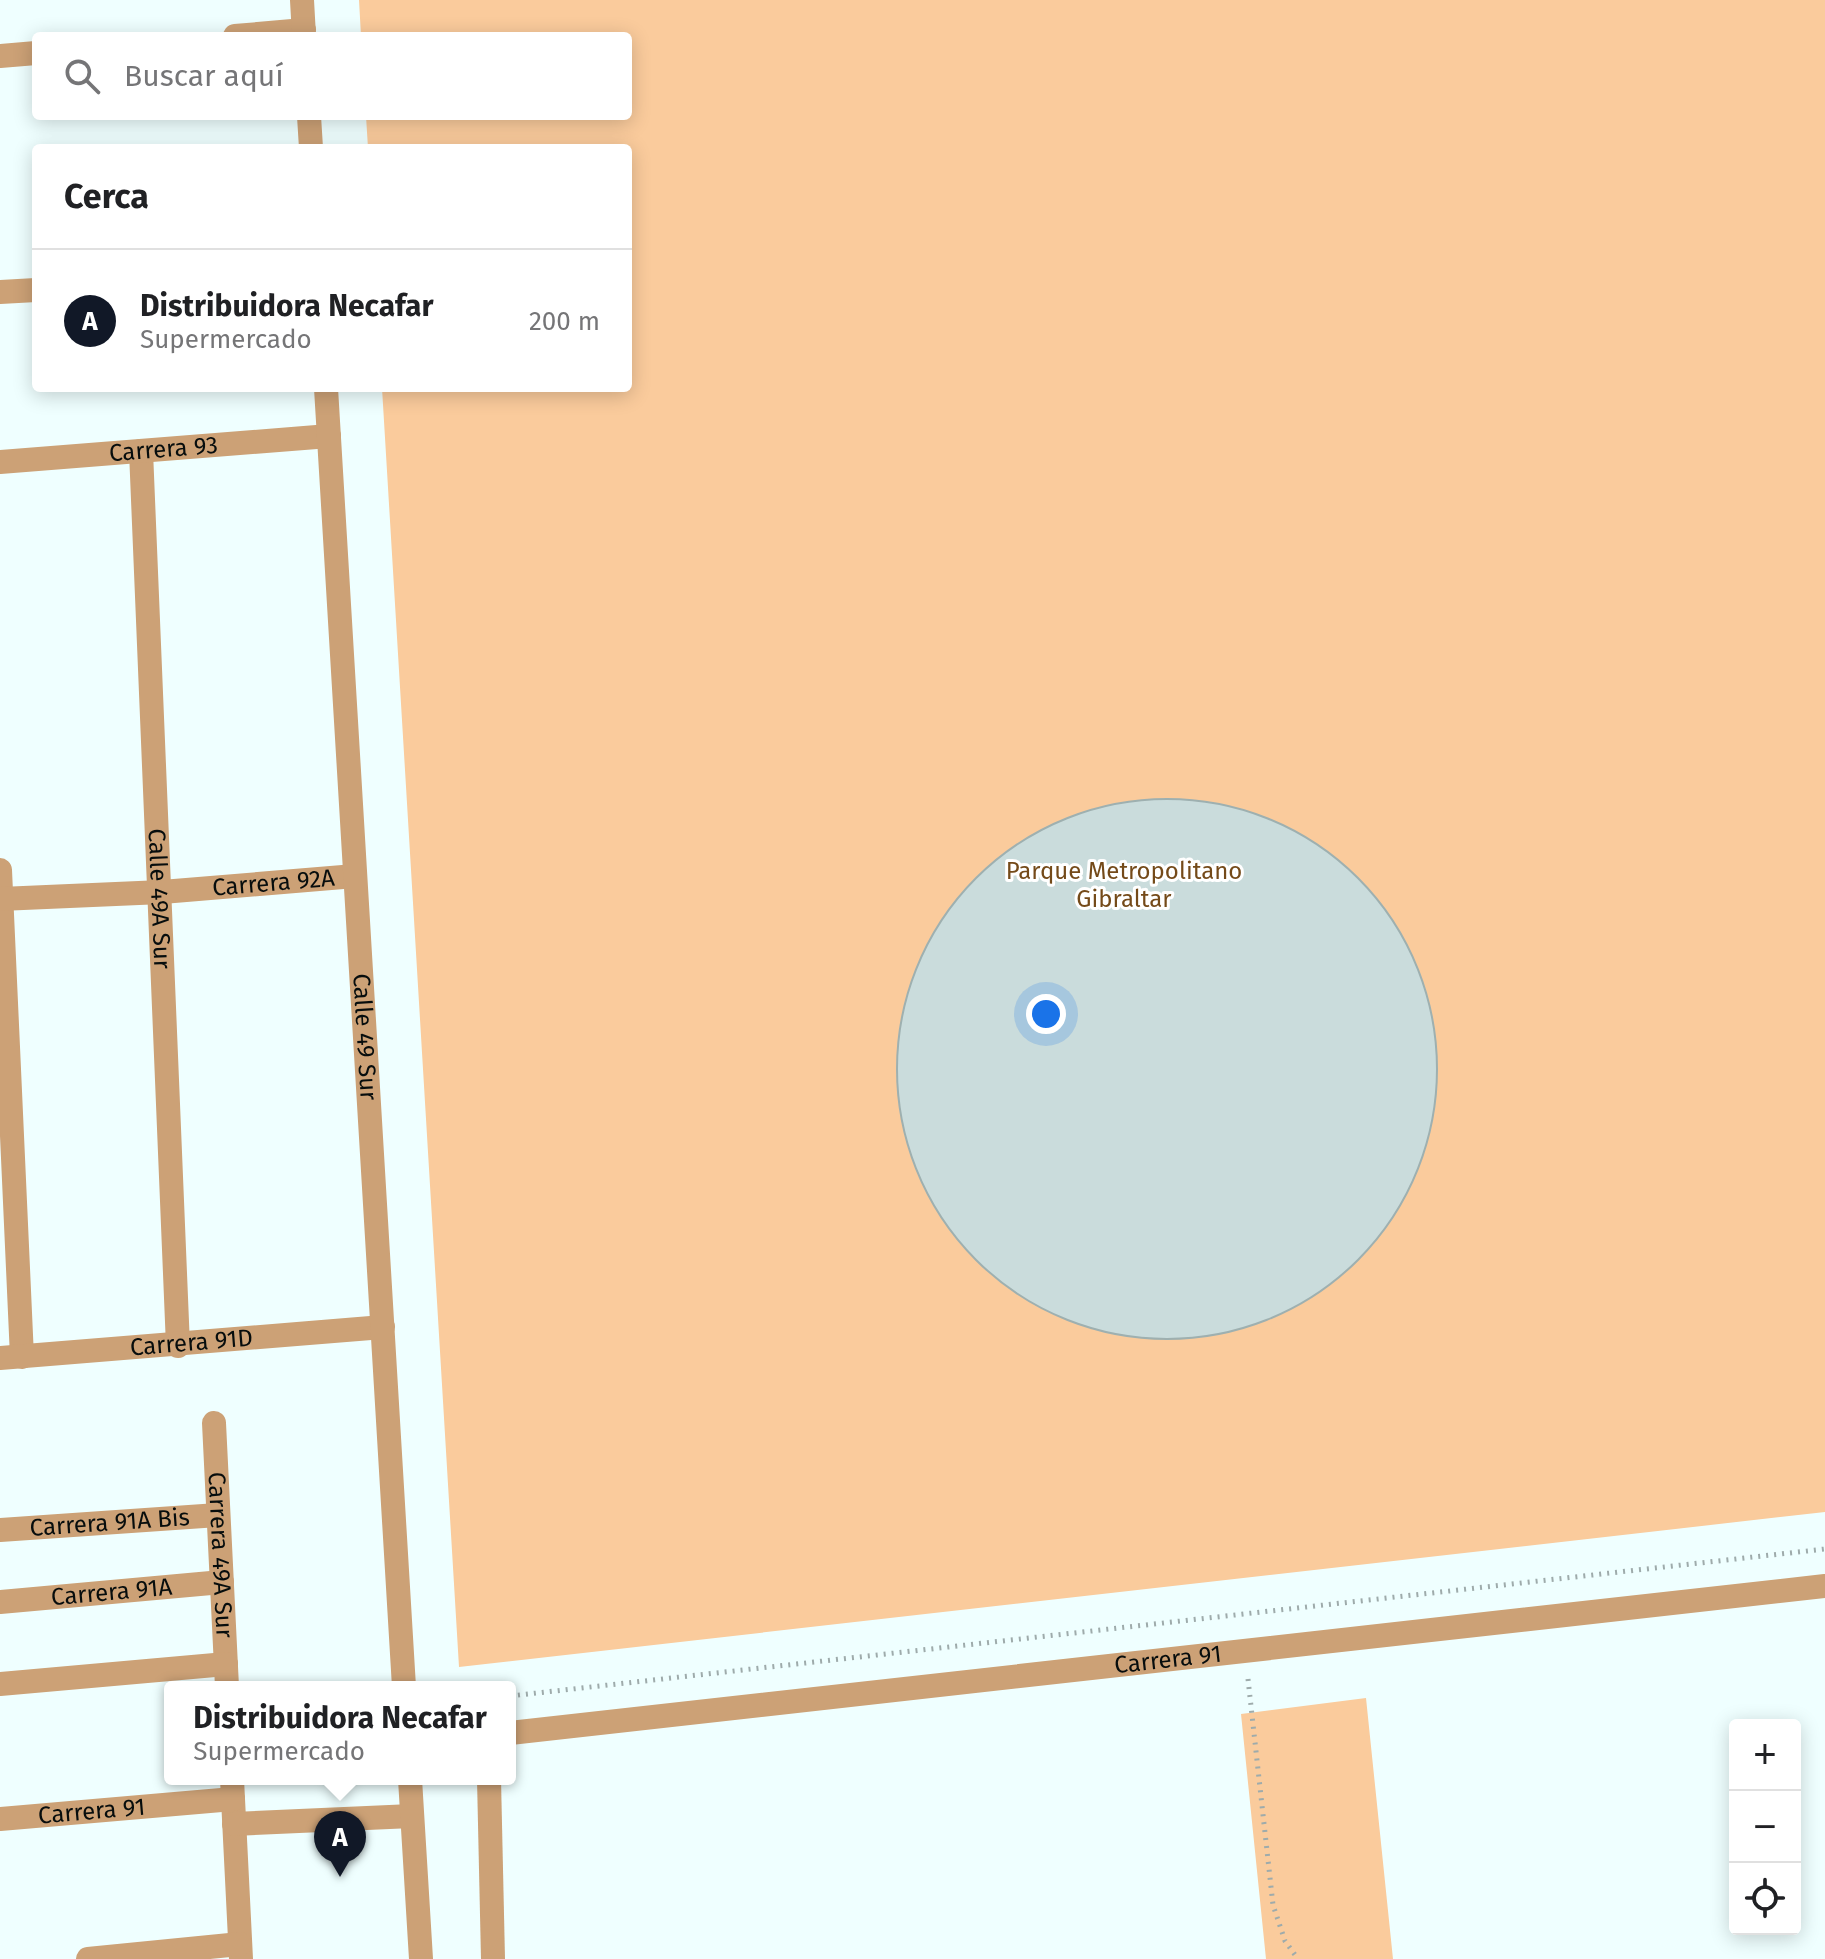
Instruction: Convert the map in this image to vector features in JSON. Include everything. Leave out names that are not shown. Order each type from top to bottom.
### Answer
[{"type":"street","points":[[302,0],[304,32]]},
{"type":"street","points":[[0,56],[32,53]]},
{"type":"street","points":[[309,120],[311,144]]},
{"type":"street","points":[[0,292],[32,290]]},
{"type":"street","name":"Calle 49 Sur","points":[[326,392],[404,1681]]},
{"type":"street","name":"Carrera 93","points":[[0,462],[329,436]]},
{"type":"street","name":"Calle 49A Sur","points":[[141,451],[162,892],[178,1346]]},
{"type":"street","points":[[0,870],[11,1358]]},
{"type":"street","name":"Carrera 92A","points":[[1,899],[162,892],[355,876]]},
{"type":"street","name":"Carrera 91D","points":[[11,1358],[383,1327]]},
{"type":"street","name":"Carrera 49A Sur","points":[[214,1423],[227,1675]]},
{"type":"street","name":"Carrera 91A Bis","points":[[0,1530],[218,1515]]},
{"type":"street","name":"Carrera 91A","points":[[0,1602],[222,1582]]},
{"type":"street","name":"Carrera 91","points":[[516,1732],[1825,1586]]},
{"type":"street","points":[[0,1684],[227,1675]]},
{"type":"street","points":[[410,1785],[421,1959]]},
{"type":"street","points":[[489,1785],[493,1959]]},
{"type":"street","points":[[88,1959],[241,1951],[232,1789]]},
{"type":"street","name":"Carrera 91","points":[[0,1819],[232,1789]]},
{"type":"street","points":[[234,1824],[412,1816]]},
{"type":"path","points":[[516,1695],[1825,1549]]},
{"type":"path","points":[[1245,1650],[1273,1905],[1285,1941],[1298,1959]]},
{"type":"green space","name":"Parque Metropolitano Gibraltar","points":[[359,0],[1825,0],[1825,1512],[459,1667],[382,392],[632,392],[632,144],[368,144],[366,120],[632,120],[632,32],[361,32]]},
{"type":"green space","points":[[1366,1698],[1393,1959],[1266,1959],[1241,1714]]},
{"type":"building","points":[[1167,799],[1220,804],[1270,819],[1317,844],[1358,878],[1392,919],[1417,966],[1432,1016],[1437,1069],[1432,1122],[1417,1172],[1392,1219],[1358,1260],[1317,1294],[1270,1319],[1220,1334],[1167,1339],[1114,1334],[1064,1319],[1017,1294],[976,1260],[942,1219],[917,1172],[902,1122],[897,1069],[902,1016],[917,966],[942,919],[976,878],[1017,844],[1064,819],[1114,804]]},
{"type":"place","name":"Distribuidora Necafar","points":[[340,1877]]}]
